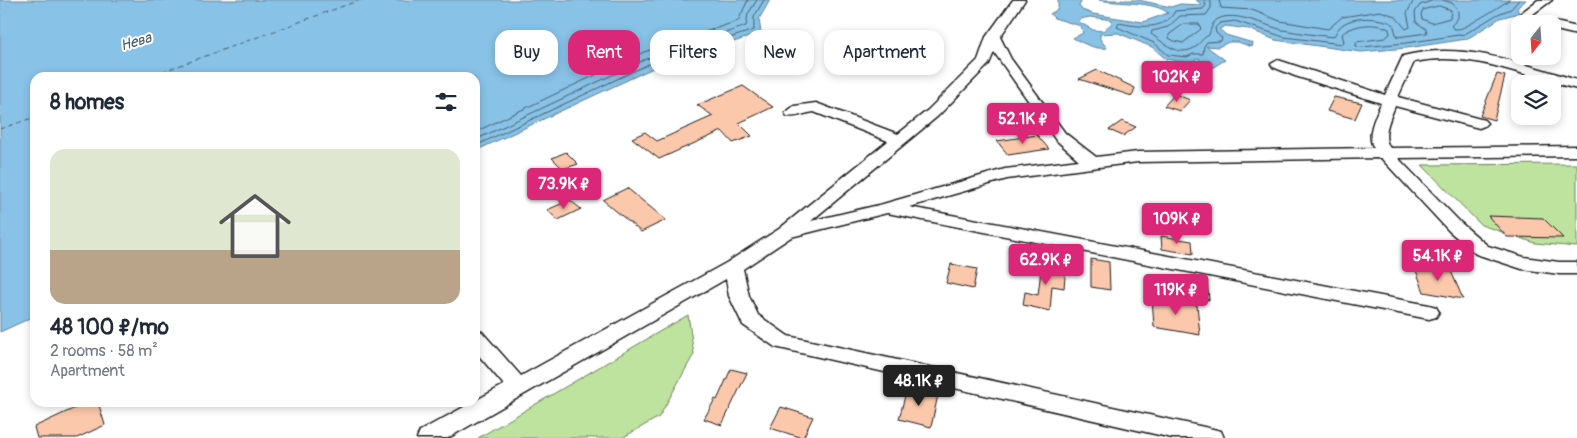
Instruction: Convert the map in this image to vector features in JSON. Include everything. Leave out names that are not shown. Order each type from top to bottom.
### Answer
[{"type":"street","points":[[428,438],[733,267],[785,233],[898,140],[934,113],[984,60],[993,37],[1019,0]]},
{"type":"street","points":[[1527,15],[1527,13],[1546,0]]},
{"type":"street","points":[[1561,27],[1577,31]]},
{"type":"street","points":[[993,37],[1005,60],[1060,136],[1092,162]]},
{"type":"street","points":[[1577,85],[1479,58],[1450,53],[1426,54],[1408,59],[1390,101],[1379,134],[1378,143],[1385,153],[1455,227],[1482,250],[1522,263],[1559,268],[1577,268]]},
{"type":"street","points":[[1278,64],[1300,74],[1390,101],[1479,123]]},
{"type":"street","points":[[792,113],[799,109],[816,107],[898,140]]},
{"type":"street","points":[[785,233],[887,208],[1005,174],[1138,157],[1577,151]]},
{"type":"street","points":[[887,208],[1429,312]]},
{"type":"street","points":[[733,267],[739,296],[750,320],[782,342],[1213,438]]},
{"type":"street","points":[[480,343],[518,387]]},
{"type":"green space","points":[[1577,164],[1577,247],[1535,243],[1481,225],[1422,165]]},
{"type":"green space","points":[[688,315],[694,354],[659,417],[622,438],[478,438]]},
{"type":"water","name":"Нева","points":[[0,0],[770,0],[759,19],[761,30],[745,30],[745,38],[735,42],[735,30],[650,30],[650,69],[640,74],[640,30],[568,30],[568,75],[638,75],[480,149],[480,72],[30,72],[30,318],[0,332]]},
{"type":"water","points":[[1058,0],[1082,0],[1079,6],[1082,10],[1093,14],[1143,22],[1168,13],[1154,6],[1099,0],[1138,0],[1171,7],[1180,4],[1202,5],[1196,0],[1526,0],[1517,8],[1519,13],[1500,18],[1467,39],[1407,48],[1361,52],[1275,40],[1249,29],[1226,26],[1219,29],[1226,35],[1253,43],[1252,47],[1238,42],[1229,42],[1218,47],[1206,46],[1225,60],[1207,71],[1201,65],[1199,58],[1189,63],[1166,59],[1152,47],[1118,33],[1100,34],[1100,39],[1107,48],[1098,48],[1085,44],[1073,38],[1083,33],[1081,26],[1054,18],[1050,14],[1058,9]],"holes":[[[1090,17],[1112,20],[1112,23],[1103,31],[1093,30],[1079,22],[1080,19]]]},
{"type":"building","points":[[1097,70],[1135,88],[1132,96],[1079,79]]},
{"type":"building","points":[[1497,74],[1505,76],[1494,120],[1480,116]]},
{"type":"building","points":[[743,86],[773,107],[739,123],[752,136],[733,143],[722,131],[659,159],[632,138],[645,132],[657,141],[713,116],[697,105]]},
{"type":"building","points":[[1175,94],[1190,100],[1180,111],[1164,106]]},
{"type":"building","points":[[1334,97],[1362,103],[1355,119],[1327,111]]},
{"type":"building","points":[[1122,121],[1136,127],[1123,136],[1109,130]]},
{"type":"building","points":[[1037,135],[1049,149],[1008,155],[997,141]]},
{"type":"building","points":[[566,152],[578,164],[563,169],[552,158]]},
{"type":"building","points":[[627,188],[666,220],[641,232],[603,200]]},
{"type":"building","points":[[570,200],[581,209],[558,220],[547,210]]},
{"type":"building","points":[[1488,216],[1543,218],[1563,238],[1507,237]]},
{"type":"building","points":[[1161,236],[1192,241],[1193,254],[1162,249]]},
{"type":"building","points":[[1091,259],[1109,262],[1110,290],[1091,287]]},
{"type":"building","points":[[1042,262],[1066,266],[1064,288],[1052,286],[1050,311],[1023,305],[1025,292],[1038,295]]},
{"type":"building","points":[[951,264],[977,269],[973,289],[946,283]]},
{"type":"building","points":[[1414,265],[1451,271],[1463,299],[1424,292]]},
{"type":"building","points":[[1187,277],[1207,280],[1209,300],[1188,296]]},
{"type":"building","points":[[1152,297],[1197,305],[1200,335],[1154,327]]},
{"type":"building","points":[[731,369],[747,373],[722,425],[704,419],[715,399],[717,400]]},
{"type":"building","points":[[907,388],[938,395],[931,427],[899,419]]},
{"type":"building","points":[[77,407],[100,407],[105,425],[77,438],[37,438],[34,427]]},
{"type":"building","points":[[781,407],[813,417],[803,438],[770,428]]},
{"type":"ferry route","points":[[162,72],[360,0]]},
{"type":"ferry route","points":[[0,129],[30,119]]}]
